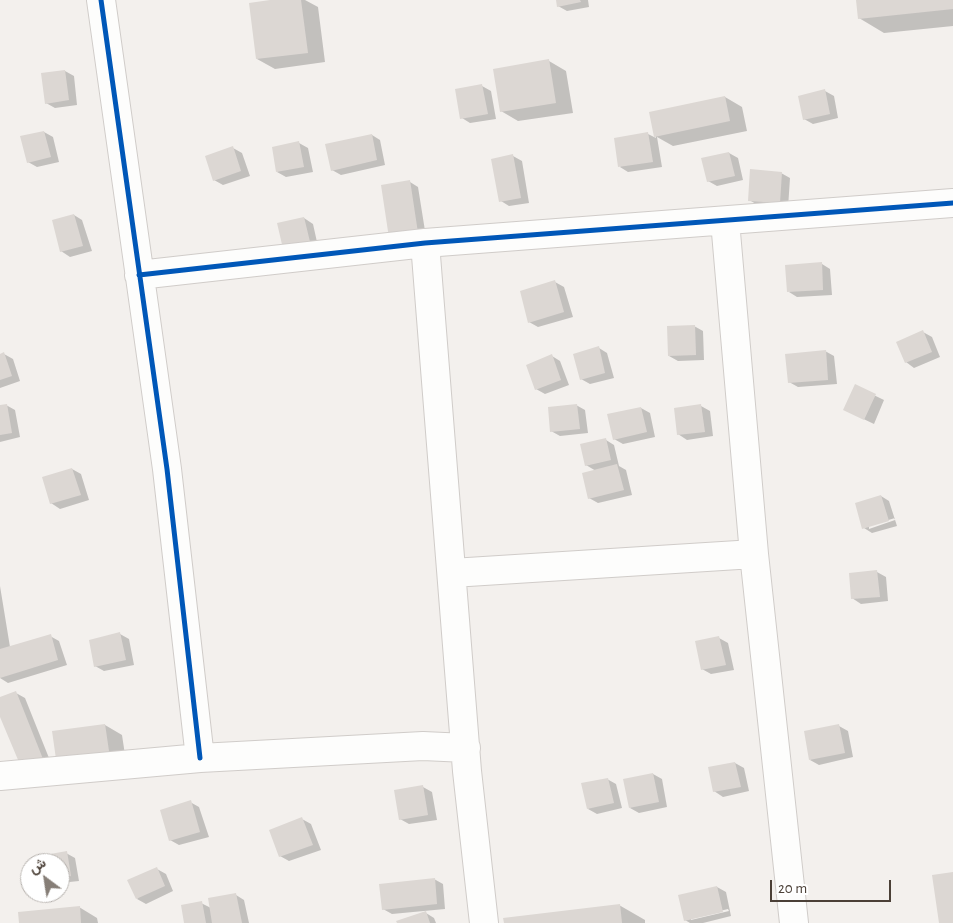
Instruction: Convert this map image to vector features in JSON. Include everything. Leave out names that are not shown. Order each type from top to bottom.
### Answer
[{"type":"street","points":[[101,0],[167,469],[200,758]]},
{"type":"street","points":[[140,275],[425,243],[953,203]]},
{"type":"street","points":[[725,221],[754,554],[794,923]]},
{"type":"street","points":[[425,243],[467,771],[484,923]]},
{"type":"street","points":[[452,573],[754,554]]},
{"type":"street","points":[[0,776],[200,758],[423,746],[466,748]]},
{"type":"building","points":[[270,0],[301,0],[308,53],[256,59],[249,3]]},
{"type":"building","points":[[556,0],[580,0],[581,2],[557,7]]},
{"type":"building","points":[[856,0],[953,0],[953,9],[858,19]]},
{"type":"building","points":[[549,59],[556,103],[500,112],[493,69]]},
{"type":"building","points":[[65,70],[69,100],[45,104],[41,73]]},
{"type":"building","points":[[482,84],[488,114],[460,119],[455,89]]},
{"type":"building","points":[[825,89],[830,114],[803,120],[798,96]]},
{"type":"building","points":[[725,96],[730,121],[654,137],[649,112]]},
{"type":"building","points":[[44,131],[51,157],[27,163],[20,136]]},
{"type":"building","points":[[648,132],[653,162],[618,167],[614,138]]},
{"type":"building","points":[[372,134],[377,160],[331,171],[325,144]]},
{"type":"building","points":[[299,141],[304,167],[276,172],[272,147]]},
{"type":"building","points":[[233,146],[241,171],[213,181],[205,156]]},
{"type":"building","points":[[729,152],[735,176],[707,182],[701,158]]},
{"type":"building","points":[[513,154],[521,198],[499,202],[491,159]]},
{"type":"building","points":[[750,169],[782,172],[780,203],[748,201]]},
{"type":"building","points":[[410,180],[418,233],[389,238],[381,185]]},
{"type":"building","points":[[74,214],[83,246],[60,252],[52,220]]},
{"type":"building","points":[[304,217],[311,246],[284,253],[277,223]]},
{"type":"building","points":[[822,262],[823,290],[787,292],[785,265]]},
{"type":"building","points":[[555,280],[564,312],[528,323],[520,291]]},
{"type":"building","points":[[695,325],[696,355],[668,356],[667,326]]},
{"type":"building","points":[[923,330],[932,352],[905,363],[896,342]]},
{"type":"building","points":[[599,346],[605,373],[580,380],[573,354]]},
{"type":"building","points":[[826,350],[828,380],[788,383],[785,354]]},
{"type":"building","points":[[4,352],[12,376],[0,380],[0,354]]},
{"type":"building","points":[[552,354],[561,380],[535,390],[526,365]]},
{"type":"building","points":[[855,384],[876,394],[864,420],[843,410]]},
{"type":"building","points":[[7,404],[12,433],[0,435],[0,405]]},
{"type":"building","points":[[577,404],[580,429],[550,432],[548,407]]},
{"type":"building","points":[[701,404],[705,432],[677,435],[674,408]]},
{"type":"building","points":[[641,407],[647,432],[613,440],[607,414]]},
{"type":"building","points":[[606,438],[611,460],[585,466],[580,444]]},
{"type":"building","points":[[617,464],[624,490],[588,499],[582,473]]},
{"type":"building","points":[[72,468],[81,495],[50,504],[42,477]]},
{"type":"building","points":[[881,495],[889,521],[862,529],[855,503]]},
{"type":"building","points":[[877,570],[880,597],[851,599],[849,573]]},
{"type":"building","points":[[120,632],[126,660],[94,667],[89,640]]},
{"type":"building","points":[[51,634],[58,660],[0,678],[0,649]]},
{"type":"building","points":[[719,636],[726,665],[701,670],[695,641]]},
{"type":"building","points":[[16,691],[43,759],[21,767],[0,717],[0,697]]},
{"type":"building","points":[[105,724],[110,758],[57,766],[52,731]]},
{"type":"building","points":[[839,724],[845,753],[809,760],[804,731]]},
{"type":"building","points":[[735,762],[741,787],[713,792],[708,767]]},
{"type":"building","points":[[653,773],[659,802],[629,808],[623,779]]},
{"type":"building","points":[[608,778],[614,803],[587,809],[581,783]]},
{"type":"building","points":[[423,785],[428,815],[399,820],[394,790]]},
{"type":"building","points":[[191,800],[200,832],[169,841],[160,810]]},
{"type":"building","points":[[302,817],[313,845],[279,857],[269,830]]},
{"type":"building","points":[[157,867],[165,886],[136,899],[127,880]]},
{"type":"building","points":[[953,872],[953,923],[939,923],[932,875]]},
{"type":"building","points":[[435,878],[437,904],[382,910],[379,884]]},
{"type":"building","points":[[717,886],[723,912],[684,921],[678,895]]},
{"type":"building","points":[[236,893],[242,923],[212,923],[208,898]]},
{"type":"building","points":[[202,901],[206,923],[184,923],[181,905]]},
{"type":"building","points":[[620,904],[622,923],[504,923],[503,918]]},
{"type":"building","points":[[80,906],[81,923],[19,923],[18,912]]},
{"type":"building","points":[[426,911],[430,923],[397,923],[396,921]]},
{"type":"cycle path","points":[[101,0],[167,469],[200,758]]},
{"type":"cycle path","points":[[139,275],[425,243],[953,203]]}]
